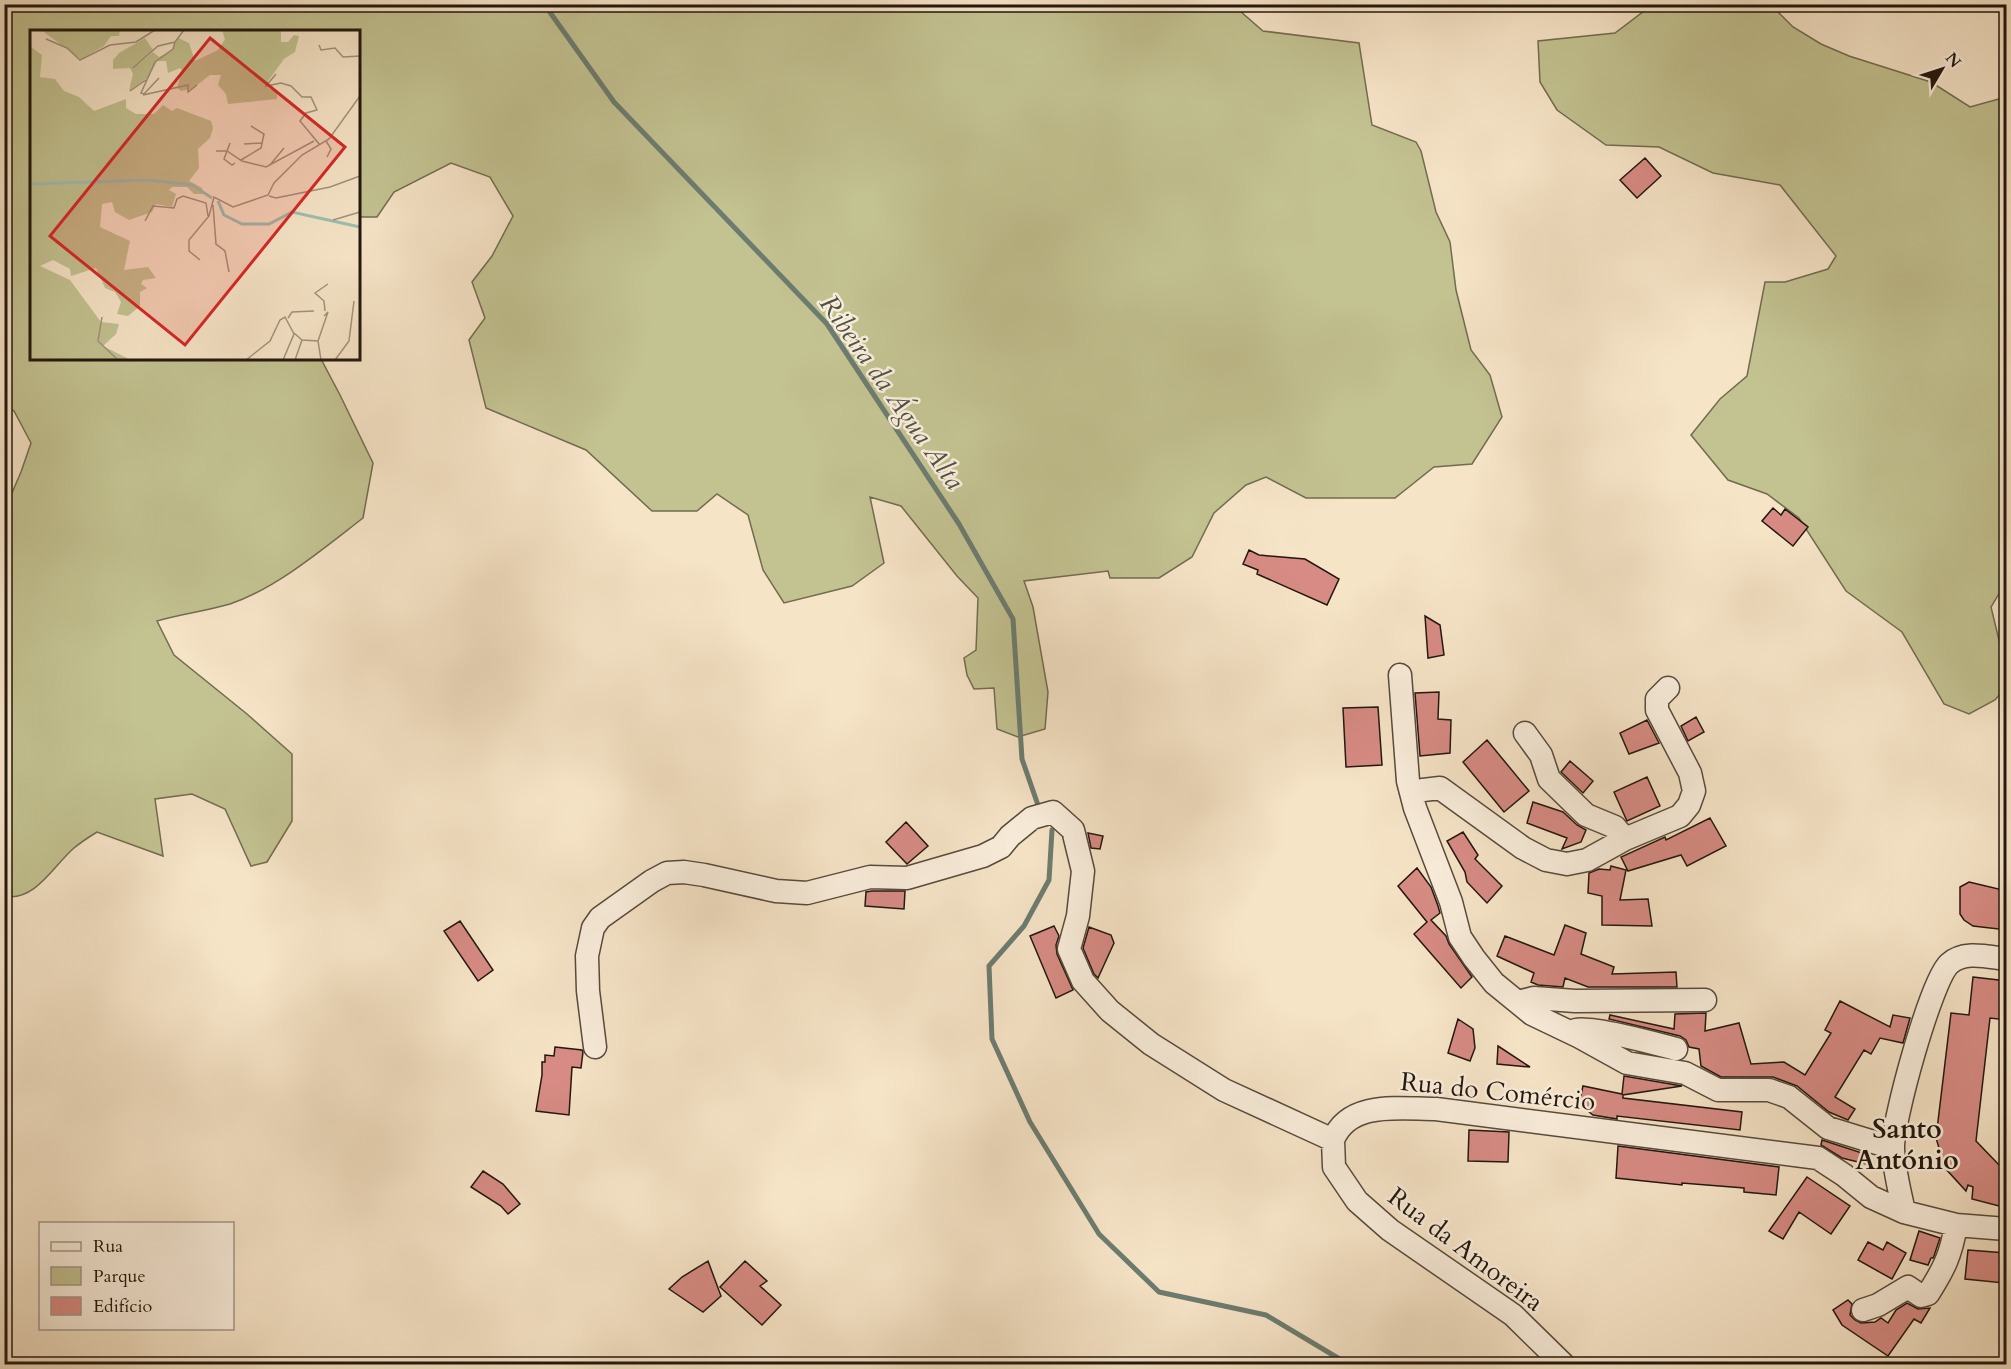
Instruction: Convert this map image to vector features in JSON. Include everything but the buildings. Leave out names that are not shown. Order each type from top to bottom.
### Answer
[{"type":"street","points":[[1400,675],[1408,781],[1412,795],[1451,902],[1460,936],[1494,983],[1532,1014],[1627,1063],[1685,1074],[1718,1090],[1769,1090],[1779,1093],[1789,1097],[1828,1128],[1893,1148]]},
{"type":"street","points":[[1412,795],[1423,790],[1440,788],[1523,848],[1546,860],[1567,864],[1587,860],[1625,839],[1680,816],[1689,805],[1694,791],[1690,773],[1657,710],[1657,699],[1668,688]]},
{"type":"street","points":[[1526,733],[1540,755],[1549,778],[1586,814],[1616,827],[1625,839]]},
{"type":"street","points":[[595,1047],[588,991],[587,956],[593,928],[600,918],[659,877],[667,873],[684,872],[776,891],[807,893],[870,876],[907,878],[1001,848],[1010,836],[1032,818],[1053,812],[1072,830],[1083,871],[1078,916],[1069,949],[1083,981],[1110,1011],[1151,1044],[1224,1090],[1333,1140]]},
{"type":"street","points":[[1904,1212],[1893,1148],[1896,1122],[1932,994],[1949,964],[1969,954],[2007,959]]},
{"type":"street","points":[[1518,1002],[1534,998],[1575,1001],[1705,1000]]},
{"type":"street","points":[[1569,1032],[1581,1029],[1676,1048]]},
{"type":"street","name":"Rua do Comércio","points":[[1333,1140],[1338,1129],[1357,1114],[1384,1109],[1436,1109],[1738,1147],[1818,1158],[1844,1174],[1871,1197],[1904,1212],[1956,1225],[2007,1229]]},
{"type":"street","name":"Rua da Amoreira","points":[[1333,1140],[1334,1167],[1357,1201],[1390,1230],[1513,1316],[1563,1365]]},
{"type":"street","points":[[1863,1310],[1878,1305],[1908,1287],[1921,1296],[1928,1294],[1952,1249],[1956,1225]]},
{"type":"green space","points":[[4,5],[1233,5],[1263,31],[1359,43],[1372,125],[1416,142],[1421,151],[1436,212],[1450,242],[1456,290],[1471,350],[1490,375],[1502,417],[1472,464],[1434,467],[1395,498],[1306,498],[1266,477],[1246,485],[1214,513],[1192,557],[1159,578],[1110,578],[1108,571],[1024,581],[1033,607],[1048,692],[1045,729],[1018,737],[997,729],[994,688],[974,689],[967,675],[964,658],[976,650],[978,598],[957,576],[901,506],[870,497],[884,563],[852,586],[784,603],[763,570],[748,515],[717,494],[697,511],[652,511],[586,450],[486,408],[469,340],[485,318],[472,282],[492,256],[513,216],[490,177],[451,163],[394,192],[377,217],[360,217],[360,30],[30,30],[30,360],[322,360],[373,463],[363,518],[316,554],[282,578],[248,597],[230,604],[157,621],[174,655],[292,754],[292,821],[267,862],[251,866],[225,809],[192,794],[155,799],[163,856],[97,832],[74,848],[35,888],[16,896],[5,896],[5,509],[31,443],[14,411],[5,406]]},
{"type":"green space","points":[[1652,5],[1780,5],[1779,13],[1793,27],[1821,44],[1849,56],[1931,82],[1970,107],[2006,97],[2006,582],[1991,607],[2006,669],[2006,687],[1995,700],[1969,714],[1944,704],[1902,632],[1846,591],[1799,518],[1767,494],[1728,480],[1691,435],[1720,399],[1747,376],[1765,282],[1785,282],[1828,269],[1836,256],[1780,185],[1713,173],[1659,147],[1606,145],[1557,110],[1540,82],[1538,41],[1615,33]]},
{"type":"waterway","name":"Ribeira da Água Alta","points":[[544,4],[614,102],[827,324],[959,524],[1013,619],[1022,759],[1039,808]]},
{"type":"waterway","name":"Ribeira da Água Alta","points":[[1052,830],[1049,880],[1024,926],[989,966],[992,1039],[1030,1122],[1099,1234],[1159,1292],[1266,1315],[1348,1364]]},
{"type":"district","name":"Santo António","points":[[1907,1144]]}]
